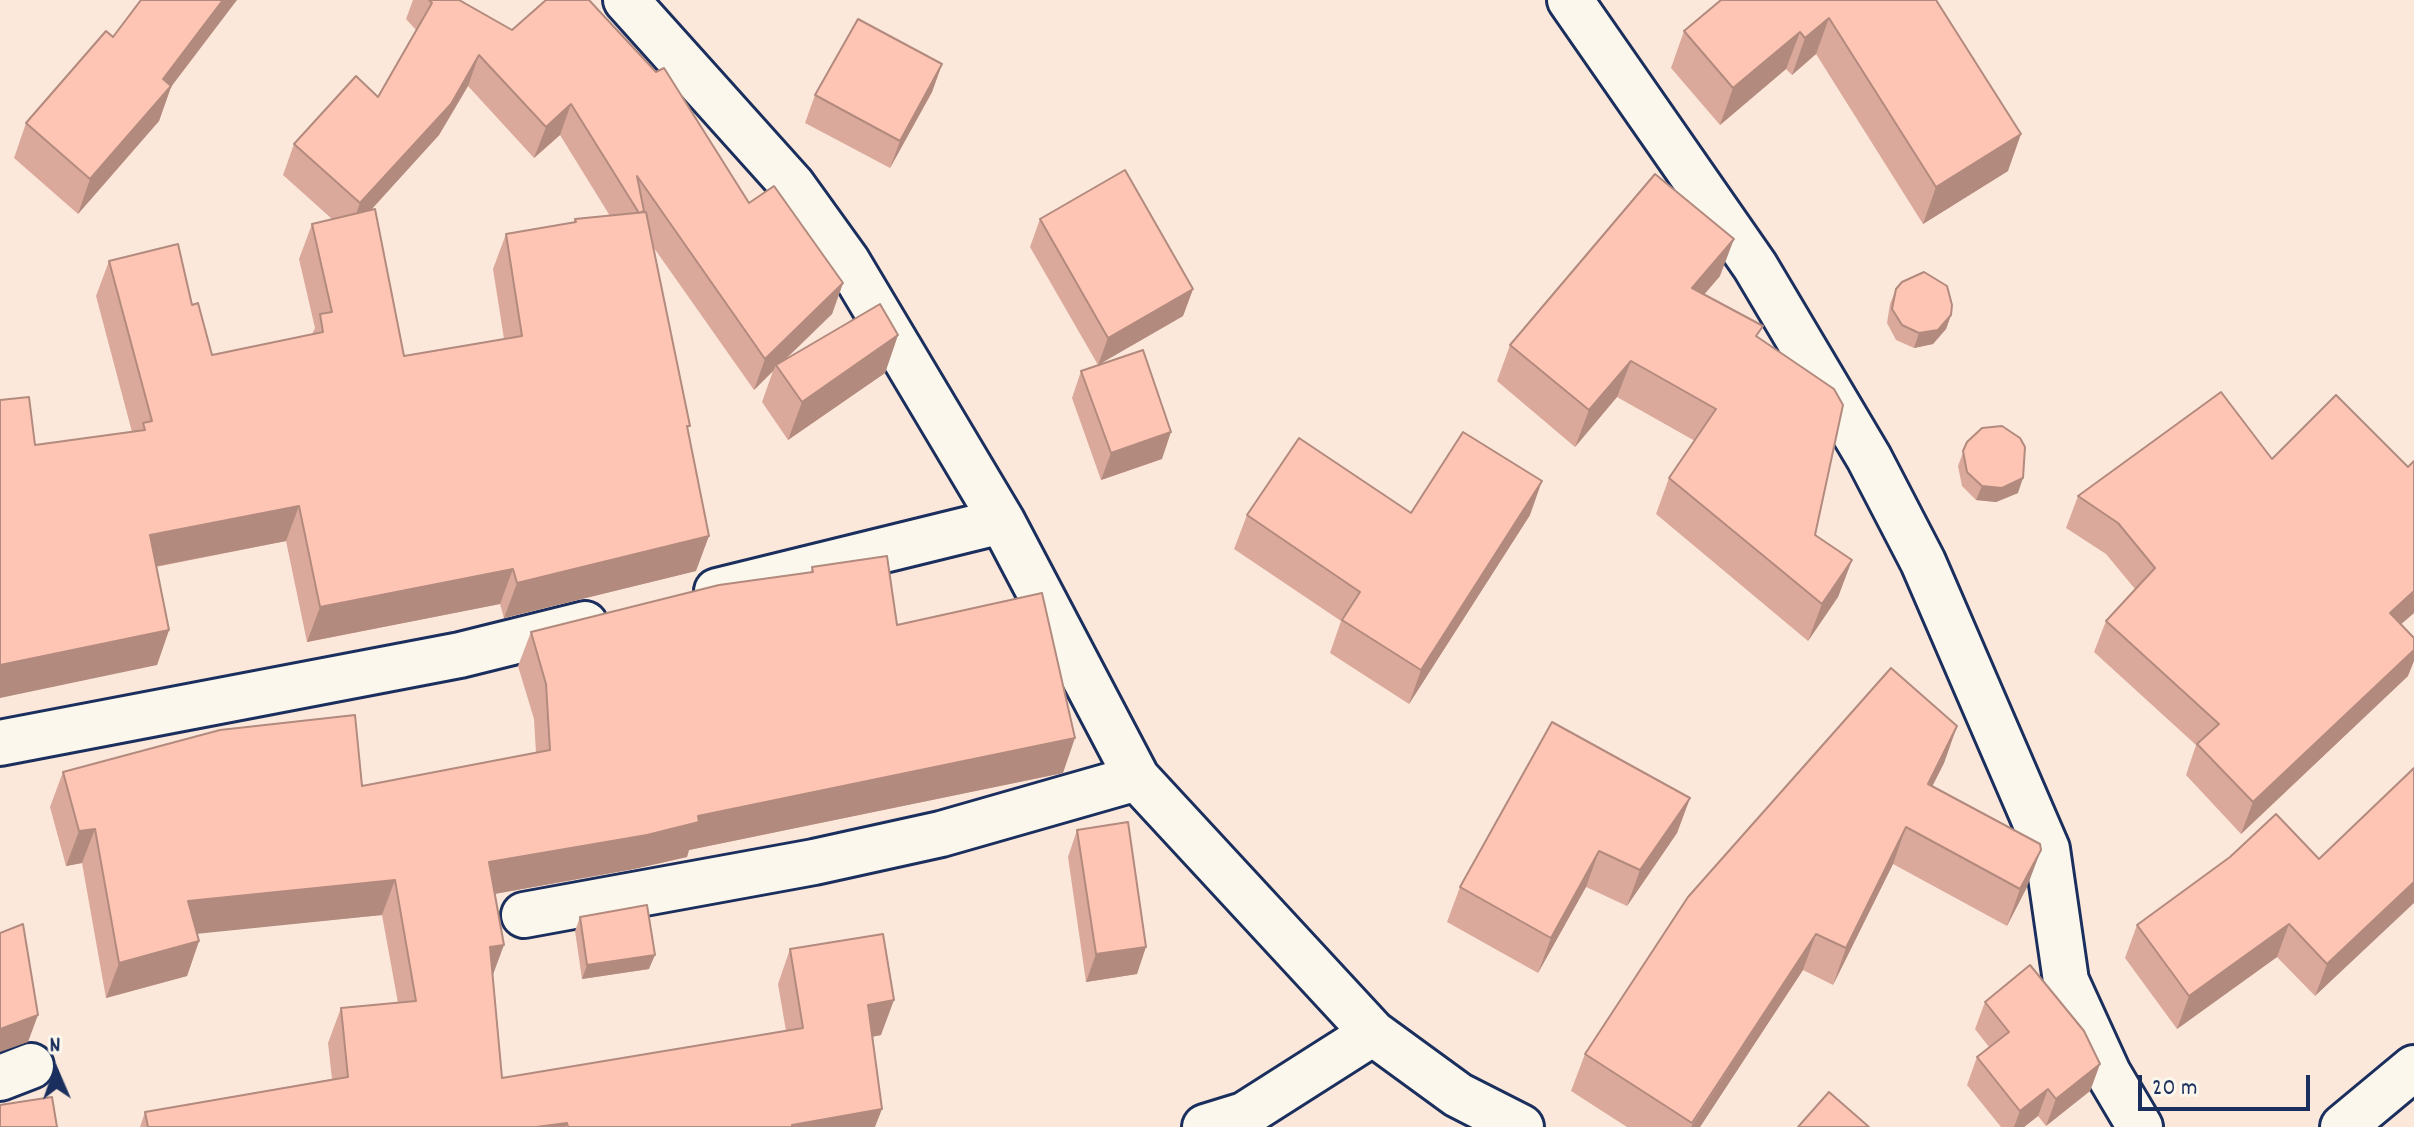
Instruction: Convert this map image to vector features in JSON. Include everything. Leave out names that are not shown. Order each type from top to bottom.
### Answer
[{"type":"street","points":[[626,0],[793,186],[847,261],[1002,521],[1137,778],[1373,1033],[1458,1095],[1521,1127]]},
{"type":"street","points":[[1570,0],[1755,266],[1869,458],[1923,562],[2047,849],[2066,981],[2108,1073],[2140,1127]]},
{"type":"street","points":[[677,602],[1002,521]]},
{"type":"street","points":[[0,743],[460,655],[630,613]]},
{"type":"street","points":[[524,915],[814,862],[941,834],[1137,778]]},
{"type":"street","points":[[1205,1127],[1244,1115],[1373,1033]]},
{"type":"street","points":[[2343,1127],[2414,1068]]},
{"type":"building","points":[[141,0],[223,0],[163,79],[171,86],[90,179],[26,123],[106,31],[113,37]]},
{"type":"building","points":[[429,0],[459,0],[512,30],[546,0],[589,0],[656,72],[664,68],[749,203],[774,186],[843,283],[765,359],[637,176],[644,211],[639,213],[571,104],[546,127],[479,55],[451,104],[360,203],[294,144],[356,76],[378,97],[432,3]]},
{"type":"building","points":[[1721,0],[1936,0],[2021,134],[1936,187],[1829,18],[1805,38],[1800,32],[1733,88],[1684,31]]},
{"type":"building","points":[[858,19],[942,64],[900,141],[815,95]]},
{"type":"building","points":[[1125,170],[1193,289],[1108,338],[1040,219]]},
{"type":"building","points":[[1655,174],[1734,239],[1692,288],[1763,326],[1756,336],[1834,389],[1843,405],[1815,535],[1852,560],[1822,604],[1669,478],[1716,409],[1631,361],[1589,410],[1510,345]]},
{"type":"building","points":[[375,209],[404,356],[522,336],[506,234],[576,222],[575,219],[646,212],[709,536],[517,583],[513,569],[320,607],[299,506],[150,535],[169,630],[0,665],[0,400],[29,397],[35,445],[145,430],[143,423],[152,421],[109,261],[178,244],[192,305],[198,303],[212,355],[323,332],[320,314],[332,312],[312,224]]},
{"type":"building","points":[[1924,272],[1947,286],[1952,305],[1951,315],[1938,330],[1919,333],[1902,325],[1892,309],[1896,289],[1902,282]]},
{"type":"building","points":[[880,304],[898,335],[802,402],[776,365]]},
{"type":"building","points":[[1143,350],[1171,432],[1111,453],[1081,371]]},
{"type":"building","points":[[2221,392],[2272,459],[2336,395],[2408,467],[2414,461],[2414,591],[2390,613],[2414,638],[2414,650],[2253,802],[2197,744],[2219,724],[2106,621],[2155,568],[2118,523],[2078,496]]},
{"type":"building","points":[[2002,426],[2020,438],[2025,447],[2023,478],[2002,488],[1982,486],[1967,472],[1963,451],[1967,442],[1982,428]]},
{"type":"building","points":[[1463,432],[1542,481],[1421,670],[1342,620],[1360,592],[1247,515],[1299,438],[1411,513]]},
{"type":"building","points":[[887,556],[897,625],[1042,593],[1075,738],[698,816],[699,822],[647,835],[489,862],[504,945],[490,947],[502,1078],[803,1028],[790,949],[883,934],[894,1000],[868,1005],[882,1109],[793,1127],[568,1127],[567,1123],[536,1127],[148,1127],[145,1112],[348,1077],[341,1008],[416,1001],[395,880],[188,901],[199,941],[119,963],[95,829],[79,831],[63,772],[220,730],[355,715],[362,786],[550,750],[546,684],[531,632],[719,585],[813,572],[812,567]]},
{"type":"building","points":[[1891,668],[1957,726],[1928,784],[2040,844],[2041,850],[2020,889],[1906,827],[1846,948],[1816,934],[1692,1123],[1585,1054],[1688,897]]},
{"type":"building","points":[[1552,722],[1690,798],[1640,870],[1599,851],[1551,938],[1460,887]]},
{"type":"building","points":[[2414,768],[2414,882],[2327,964],[2289,924],[2189,996],[2137,925],[2230,857],[2276,814],[2319,859]]},
{"type":"building","points":[[1128,822],[1146,947],[1096,954],[1077,830]]},
{"type":"building","points":[[647,905],[655,955],[587,965],[580,917]]},
{"type":"building","points":[[23,924],[38,1015],[0,1029],[0,933]]},
{"type":"building","points":[[2030,965],[2084,1031],[2100,1064],[2056,1099],[2048,1089],[2020,1111],[1977,1057],[2009,1032],[1985,1002]]},
{"type":"building","points":[[1829,1092],[1869,1127],[1798,1127]]},
{"type":"building","points":[[52,1097],[57,1127],[0,1127],[0,1105]]}]
